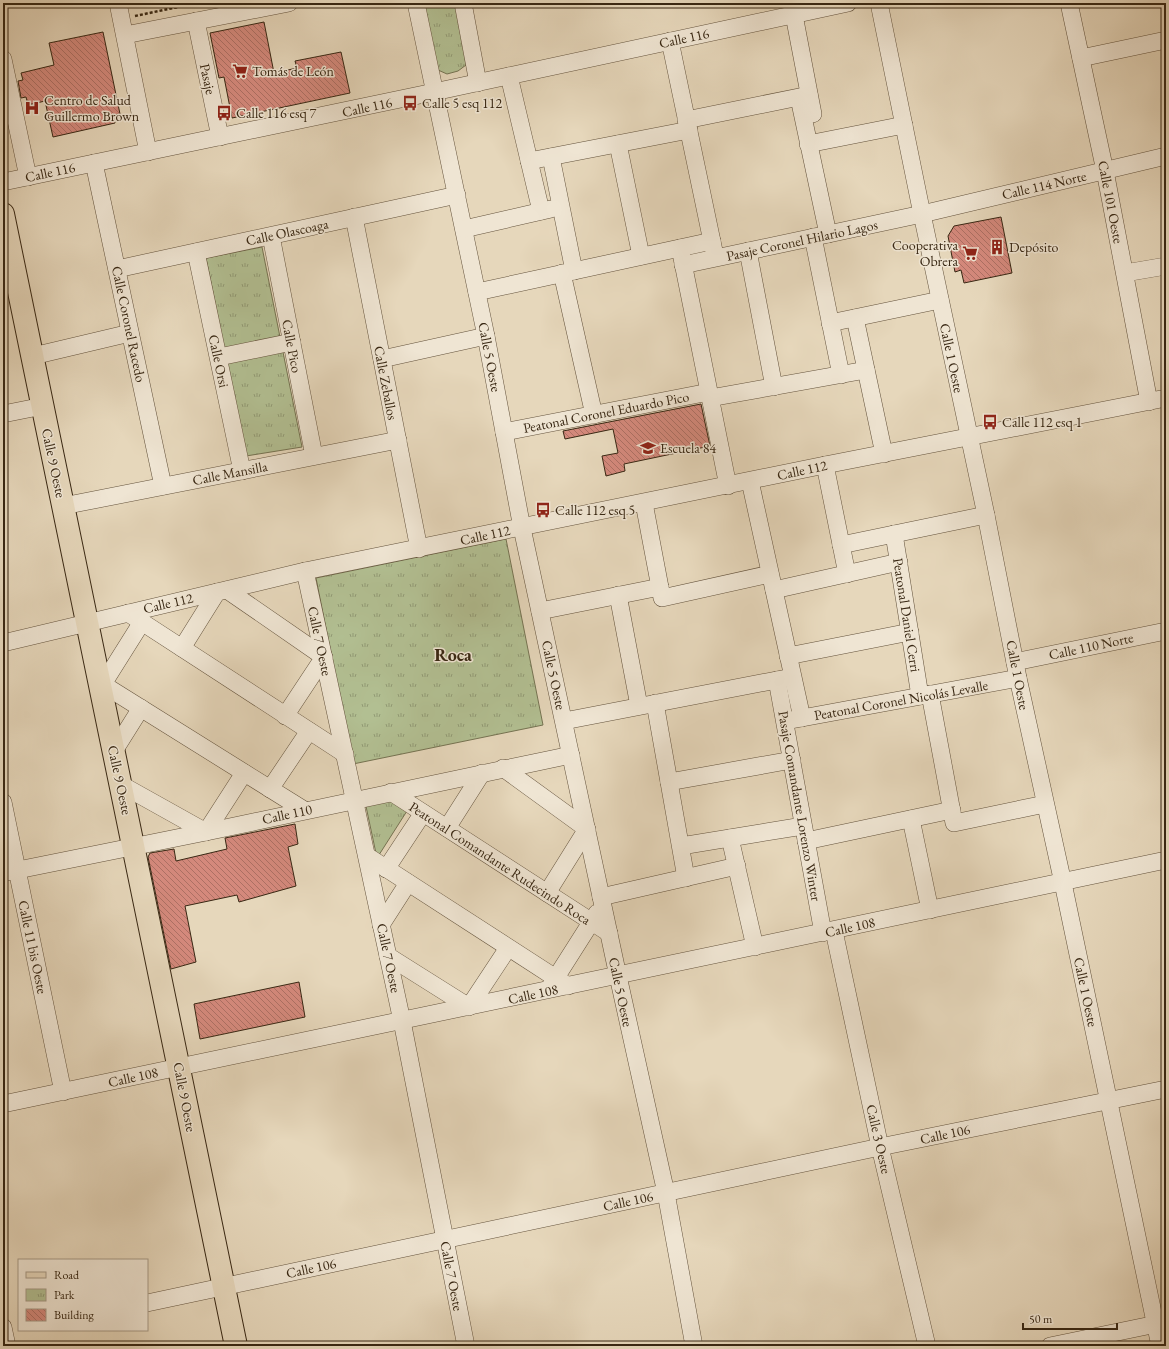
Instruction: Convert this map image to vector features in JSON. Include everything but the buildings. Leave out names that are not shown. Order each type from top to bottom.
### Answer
[{"type":"main road","name":"Calle 9 Oeste","points":[[3,214],[87,622],[101,683],[120,784],[236,1346]]},
{"type":"street","points":[[124,34],[289,3]]},
{"type":"street","name":"Calle 5 Oeste","points":[[416,3],[486,336],[522,528],[666,1193],[694,1346]]},
{"type":"street","points":[[462,3],[478,83]]},
{"type":"street","name":"Calle 116","points":[[3,182],[478,83],[848,3]]},
{"type":"street","name":"Calle 1 Oeste","points":[[879,3],[986,515],[1018,678],[1109,1100],[1161,1323],[1160,1346]]},
{"type":"street","name":"Calle 101 Oeste","points":[[1069,3],[1105,171],[1149,402]]},
{"type":"street","points":[[126,6],[124,34],[148,152]]},
{"type":"street","points":[[794,15],[804,96],[813,142],[820,236],[830,322],[841,375]]},
{"type":"street","name":"Pasaje","points":[[196,21],[220,137]]},
{"type":"street","points":[[1081,58],[1166,40]]},
{"type":"street","points":[[670,42],[716,258]]},
{"type":"street","points":[[3,59],[28,177]]},
{"type":"street","points":[[509,76],[541,211]]},
{"type":"street","points":[[529,161],[618,144],[804,96]]},
{"type":"street","points":[[813,142],[904,125]]},
{"type":"street","points":[[618,144],[641,256]]},
{"type":"street","name":"Calle 114 Norte","points":[[922,214],[1166,156]]},
{"type":"street","points":[[551,157],[561,206],[568,272],[594,414]]},
{"type":"street","name":"Calle Coronel Racedo","points":[[94,163],[163,486]]},
{"type":"street","name":"Calle Olascoaga","points":[[117,269],[457,195]]},
{"type":"street","points":[[464,228],[561,206]]},
{"type":"street","name":"Pasaje Coronel Hilario Lagos","points":[[683,265],[922,214]]},
{"type":"street","name":"Calle Zeballos","points":[[354,217],[419,549]]},
{"type":"street","name":"Calle Pico","points":[[271,236],[314,456]]},
{"type":"street","name":"Pasaje Coronel Hilario Lagos","points":[[477,292],[712,241]]},
{"type":"street","points":[[680,248],[728,486]]},
{"type":"street","points":[[748,251],[774,387]]},
{"type":"street","name":"Calle Orsi","points":[[196,252],[242,470]]},
{"type":"street","points":[[1125,273],[1166,266]]},
{"type":"street","points":[[830,322],[940,300]]},
{"type":"street","points":[[855,318],[884,454]]},
{"type":"street","points":[[33,356],[130,333]]},
{"type":"street","points":[[382,359],[486,336]]},
{"type":"street","points":[[219,357],[292,342]]},
{"type":"street","name":"Peatonal Coronel Eduardo Pico","points":[[504,432],[594,414],[709,395],[774,387],[866,370]]},
{"type":"street","name":"Calle 112","points":[[3,643],[87,622],[305,572],[825,465],[1166,398]]},
{"type":"street","points":[[3,414],[43,406]]},
{"type":"street","name":"Calle Mansilla","points":[[63,506],[398,440]]},
{"type":"street","points":[[825,465],[847,574]]},
{"type":"street","name":"Pasaje Comandante Lorenzo Winter","points":[[750,481],[788,656],[785,678],[784,721],[805,833],[828,932]]},
{"type":"street","points":[[644,503],[661,592]]},
{"type":"street","points":[[841,545],[986,515]]},
{"type":"street","name":"Peatonal Daniel Cerri","points":[[894,534],[910,632],[953,816]]},
{"type":"street","points":[[540,611],[618,595],[847,574],[899,562]]},
{"type":"street","name":"Calle 7 Oeste","points":[[305,572],[402,1021],[466,1346]]},
{"type":"street","points":[[182,648],[222,591],[324,657],[285,716]]},
{"type":"street","points":[[618,595],[669,782],[686,878]]},
{"type":"street","points":[[128,613],[345,754]]},
{"type":"street","points":[[142,622],[101,683],[304,810]]},
{"type":"street","name":"Calle 110 Norte","points":[[1015,662],[1166,631]]},
{"type":"street","points":[[788,656],[910,632]]},
{"type":"street","points":[[564,721],[785,678]]},
{"type":"street","name":"Pasaje Comandante Lorenzo Winter","points":[[785,678],[802,718]]},
{"type":"street","name":"Peatonal Coronel Nicolás Levalle","points":[[784,721],[1018,678]]},
{"type":"street","points":[[114,751],[141,708]]},
{"type":"street","points":[[270,789],[309,731]]},
{"type":"street","name":"Calle 110","points":[[10,872],[571,755]]},
{"type":"street","points":[[669,782],[792,760]]},
{"type":"street","points":[[503,768],[587,829],[547,893]]},
{"type":"street","points":[[120,784],[206,832],[244,773]]},
{"type":"street","points":[[447,828],[482,773]]},
{"type":"street","name":"Peatonal Comandante Rudecindo Roca","points":[[391,792],[609,933]]},
{"type":"street","name":"Calle 11 bis Oeste","points":[[3,802],[10,872],[63,1092]]},
{"type":"street","points":[[681,846],[730,838],[805,833],[1045,804]]},
{"type":"street","points":[[386,869],[423,813]]},
{"type":"street","points":[[911,819],[930,910]]},
{"type":"street","points":[[730,838],[755,947]]},
{"type":"street","points":[[367,856],[508,948],[557,985],[602,901],[737,866]]},
{"type":"street","name":"Calle 108","points":[[3,1104],[469,1007],[557,985],[618,976],[1166,860]]},
{"type":"street","points":[[381,925],[408,883]]},
{"type":"street","name":"Calle 3 Oeste","points":[[828,932],[928,1346]]},
{"type":"street","points":[[388,956],[469,1007],[508,948]]},
{"type":"street","name":"Calle 106","points":[[148,1303],[880,1147],[1166,1089]]},
{"type":"street","points":[[1050,1346],[1161,1323]]},
{"type":"path","points":[[126,6],[134,16],[197,3]]},
{"type":"green space","points":[[421,3],[458,3],[466,65],[458,71],[447,74],[438,70]]},
{"type":"green space","points":[[262,247],[302,447],[246,456],[206,258]]},
{"type":"green space","points":[[506,539],[543,725],[353,764],[316,578]]},
{"type":"green space","points":[[421,789],[377,858],[364,797]]},
{"type":"place","name":"Tomás de León","points":[[240,71]]},
{"type":"place","name":"Calle 5 esq 112","points":[[410,103]]},
{"type":"place","name":"Centro de Salud Guillermo Brown","points":[[32,108]]},
{"type":"place","name":"Calle 116 esq 7","points":[[224,113]]},
{"type":"place","name":"Depósito","points":[[997,247]]},
{"type":"place","name":"Cooperativa Obrera","points":[[970,253]]},
{"type":"place","name":"Calle 112 esq 1","points":[[990,422]]},
{"type":"place","name":"Escuela 84","points":[[648,448]]},
{"type":"place","name":"Calle 112 esq 5","points":[[543,510]]},
{"type":"district","name":"Roca","points":[[453,654]]}]
